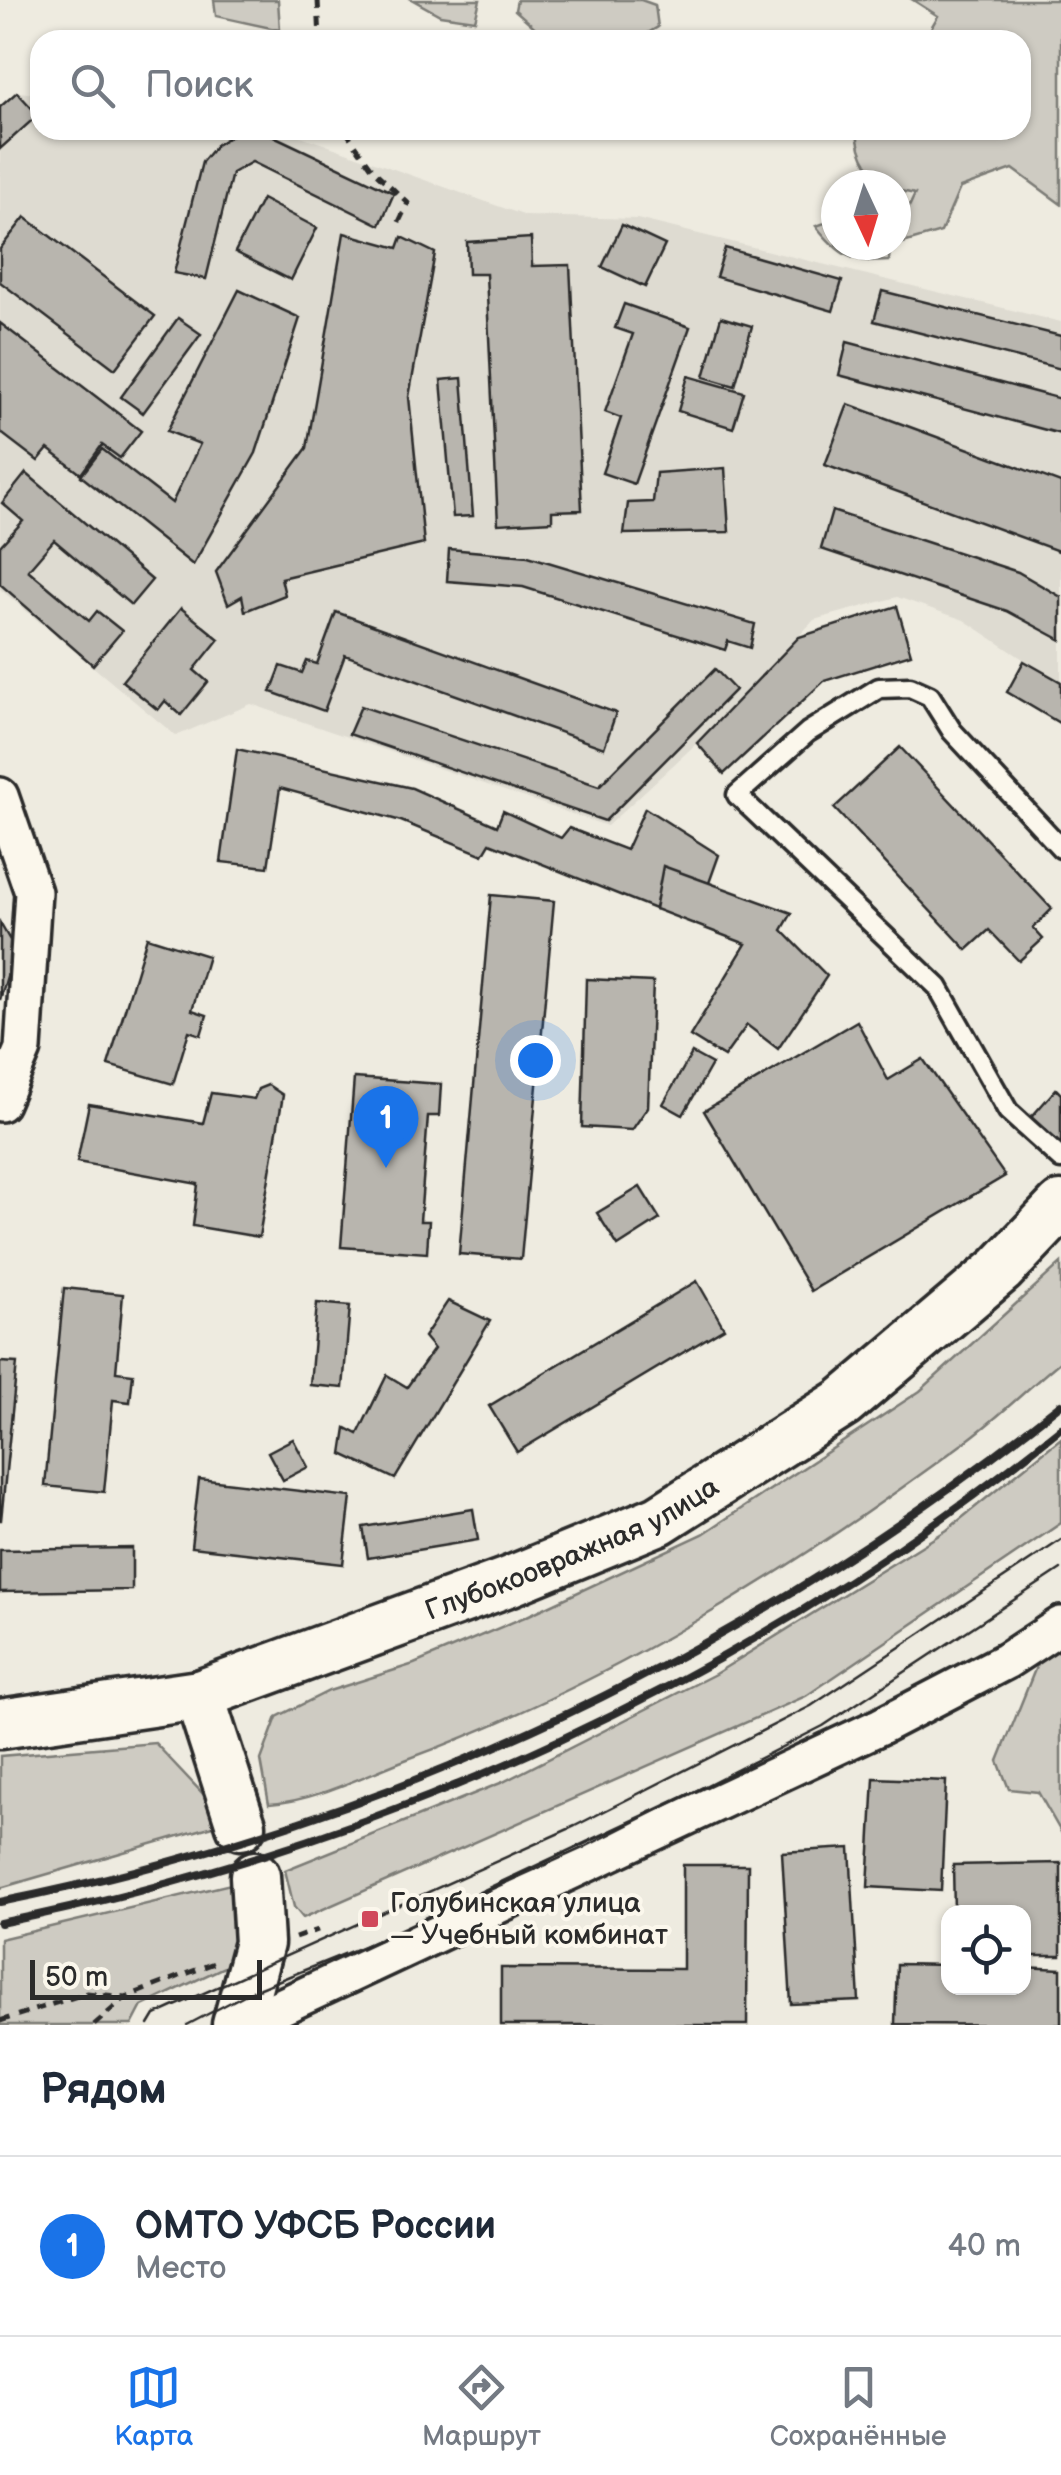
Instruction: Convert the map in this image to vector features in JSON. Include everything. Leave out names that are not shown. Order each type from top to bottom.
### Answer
[{"type":"main road","name":"Глубокоовражная улица","points":[[0,1724],[200,1695],[508,1582],[659,1520],[843,1403],[1001,1269],[1061,1206]]},
{"type":"main road","points":[[200,1695],[241,1825]]},
{"type":"main road","points":[[239,2025],[260,1943],[255,1876]]},
{"type":"street","points":[[0,796],[33,892],[24,1049],[0,1103]]},
{"type":"street","points":[[239,2025],[881,1726],[1006,1661],[1061,1626]]},
{"type":"lane","points":[[1061,848],[952,732],[930,696],[910,687],[879,688],[808,732],[738,795],[938,987],[1008,1111],[1061,1159]]},
{"type":"path","points":[[318,0],[320,30]]},
{"type":"path","points":[[351,140],[374,171],[408,202],[397,226]]},
{"type":"path","points":[[94,2025],[126,1997],[226,1958]]},
{"type":"path","points":[[0,2021],[87,1994],[126,1997]]},
{"type":"shaded area","points":[[214,0],[278,0],[280,30],[216,16]]},
{"type":"shaded area","points":[[413,0],[480,0],[475,20],[440,15]]},
{"type":"shaded area","points":[[517,0],[641,0],[655,5],[658,27],[538,30],[515,10]]},
{"type":"shaded area","points":[[913,0],[1061,0],[1061,204],[1013,169],[960,188],[941,232],[911,241],[911,203],[915,194],[911,193],[911,170],[872,170],[859,140],[1031,140],[1031,30],[930,30],[938,16]]},
{"type":"shaded area","points":[[17,92],[30,93],[30,140],[312,140],[526,216],[637,219],[1061,322],[1061,684],[964,620],[897,597],[814,620],[697,743],[607,826],[251,704],[176,736],[0,589],[0,107]]},
{"type":"shaded area","points":[[1061,1263],[1061,1361],[969,1439],[836,1533],[698,1620],[554,1696],[338,1787],[269,1804],[261,1760],[277,1717],[329,1691],[414,1664],[527,1616],[703,1534],[920,1391]]},
{"type":"shaded area","points":[[1061,1438],[1061,1523],[806,1696],[303,1918],[294,1907],[285,1870],[503,1782],[715,1674],[947,1530]]},
{"type":"shaded area","points":[[1061,1648],[1061,1832],[1038,1792],[1009,1789],[998,1761],[1040,1657]]},
{"type":"shaded area","points":[[155,1743],[221,1813],[220,1824],[0,1888],[0,1756]]},
{"type":"shaded area","points":[[243,1881],[239,1960],[142,2006],[132,2025],[0,2025],[0,1939]]},
{"type":"building","points":[[17,92],[30,106],[30,122],[0,149],[0,107]]},
{"type":"building","points":[[224,140],[282,140],[394,193],[380,225],[252,162],[232,173],[206,279],[174,273],[202,162]]},
{"type":"building","points":[[262,199],[317,228],[291,280],[235,252]]},
{"type":"building","points":[[25,217],[155,316],[115,369],[0,282],[0,249]]},
{"type":"building","points":[[622,225],[665,245],[645,287],[602,267]]},
{"type":"building","points":[[344,233],[398,248],[402,237],[435,253],[409,397],[424,544],[281,578],[285,595],[245,611],[242,596],[228,604],[216,572],[307,448]]},
{"type":"building","points":[[531,238],[532,266],[570,265],[582,510],[552,511],[552,521],[498,524],[486,274],[468,274],[467,242]]},
{"type":"building","points":[[725,248],[842,281],[833,311],[716,277]]},
{"type":"building","points":[[239,290],[300,318],[256,453],[193,565],[81,476],[102,449],[172,503],[200,444],[167,431]]},
{"type":"building","points":[[882,291],[1061,336],[1061,369],[874,321]]},
{"type":"building","points":[[624,304],[690,327],[634,484],[602,473],[621,418],[605,412],[633,334],[615,328]]},
{"type":"building","points":[[721,317],[752,326],[735,386],[704,377]]},
{"type":"building","points":[[178,318],[201,334],[143,413],[121,397]]},
{"type":"building","points":[[0,323],[141,431],[120,458],[102,445],[81,474],[48,449],[38,461],[0,432]]},
{"type":"building","points":[[847,342],[1061,399],[1061,434],[839,375]]},
{"type":"building","points":[[688,376],[744,392],[733,428],[678,411]]},
{"type":"building","points":[[462,378],[473,516],[453,517],[441,380]]},
{"type":"building","points":[[848,404],[1061,483],[1061,552],[825,465]]},
{"type":"building","points":[[725,468],[729,532],[624,534],[628,503],[653,502],[656,473]]},
{"type":"building","points":[[26,473],[152,580],[131,605],[54,540],[28,570],[89,621],[97,611],[122,631],[93,665],[0,584],[0,546],[23,521],[2,503]]},
{"type":"building","points":[[832,511],[1018,572],[1061,597],[1061,640],[1007,611],[821,549]]},
{"type":"building","points":[[449,549],[528,556],[755,624],[750,648],[728,641],[725,650],[523,587],[447,581]]},
{"type":"building","points":[[897,606],[911,654],[824,681],[724,774],[697,743],[799,637]]},
{"type":"building","points":[[181,608],[219,639],[194,670],[208,682],[181,715],[165,701],[158,710],[122,681]]},
{"type":"building","points":[[336,612],[616,713],[604,748],[345,655],[324,711],[271,692],[281,666],[302,673],[307,661],[317,664]]},
{"type":"building","points":[[1024,661],[1061,682],[1061,724],[1007,692]]},
{"type":"building","points":[[715,669],[735,690],[605,821],[349,734],[361,706],[599,786]]},
{"type":"building","points":[[900,747],[1052,909],[1033,928],[1043,939],[1019,961],[989,930],[967,950],[834,808]]},
{"type":"building","points":[[237,749],[412,788],[497,826],[503,811],[561,838],[569,828],[626,850],[645,808],[719,855],[709,883],[666,869],[655,909],[490,843],[483,855],[401,821],[280,788],[268,867],[221,862]]},
{"type":"building","points":[[663,866],[792,913],[782,930],[827,976],[778,1049],[747,1025],[724,1057],[690,1036],[746,944],[655,909]]},
{"type":"building","points":[[491,895],[554,901],[521,1259],[459,1254]]},
{"type":"building","points":[[0,923],[15,949],[0,1000]]},
{"type":"building","points":[[147,937],[208,956],[192,1010],[207,1015],[201,1035],[189,1031],[173,1084],[108,1065]]},
{"type":"building","points":[[586,979],[653,982],[648,1107],[632,1130],[582,1127]]},
{"type":"building","points":[[857,1021],[888,1080],[923,1059],[1005,1176],[811,1291],[704,1111]]},
{"type":"building","points":[[692,1053],[712,1064],[683,1115],[663,1104]]},
{"type":"building","points":[[354,1078],[441,1084],[439,1116],[428,1116],[420,1221],[429,1221],[427,1253],[341,1247]]},
{"type":"building","points":[[268,1085],[283,1095],[259,1237],[193,1226],[198,1184],[77,1162],[89,1104],[203,1123],[211,1093],[254,1099],[258,1089]]},
{"type":"building","points":[[1056,1089],[1061,1094],[1061,1150],[1028,1121]]},
{"type":"building","points":[[640,1187],[660,1219],[618,1246],[597,1213]]},
{"type":"building","points":[[697,1281],[724,1328],[517,1452],[489,1406]]},
{"type":"building","points":[[64,1288],[123,1294],[116,1372],[133,1374],[130,1402],[113,1400],[104,1492],[45,1486]]},
{"type":"building","points":[[448,1301],[490,1321],[395,1479],[342,1454],[346,1428],[358,1434],[387,1375],[407,1387],[434,1349],[424,1337]]},
{"type":"building","points":[[317,1303],[350,1306],[343,1388],[310,1385]]},
{"type":"building","points":[[0,1362],[17,1363],[1,1520],[0,1520]]},
{"type":"building","points":[[293,1439],[308,1467],[283,1480],[268,1452]]},
{"type":"building","points":[[199,1479],[351,1497],[343,1564],[191,1547]]},
{"type":"building","points":[[473,1509],[478,1540],[368,1558],[363,1527]]},
{"type":"building","points":[[132,1548],[132,1590],[0,1592],[0,1550]]},
{"type":"building","points":[[874,1778],[946,1781],[941,1891],[868,1887]]},
{"type":"building","points":[[850,1848],[859,2001],[791,2004],[782,1852]]},
{"type":"building","points":[[1061,1863],[1061,1956],[1031,1956],[1031,1905],[954,1905],[953,1865]]},
{"type":"building","points":[[683,1865],[748,1865],[747,2025],[501,2025],[501,1968],[683,1969]]},
{"type":"building","points":[[897,1964],[941,1965],[941,1995],[1031,1995],[1031,1967],[1061,1969],[1061,2025],[895,2024]]},
{"type":"tram line","points":[[149,2025],[155,2015],[575,1826],[811,1706],[1061,1540]]},
{"type":"tram line","points":[[187,2025],[250,1992],[379,1940],[585,1847],[823,1726],[1061,1569]]},
{"type":"railway","points":[[0,1902],[146,1868],[288,1826],[426,1775],[560,1717],[691,1650],[818,1576],[942,1494],[1061,1404]]},
{"type":"railway","points":[[0,1923],[144,1890],[286,1848],[425,1798],[560,1740],[692,1673],[820,1599],[943,1518],[1061,1428]]},
{"type":"place","name":"ОМТО УФСБ России","points":[[386,1168]]},
{"type":"place","name":"Голубинская улица — Учебный комбинат","points":[[370,1919]]}]
